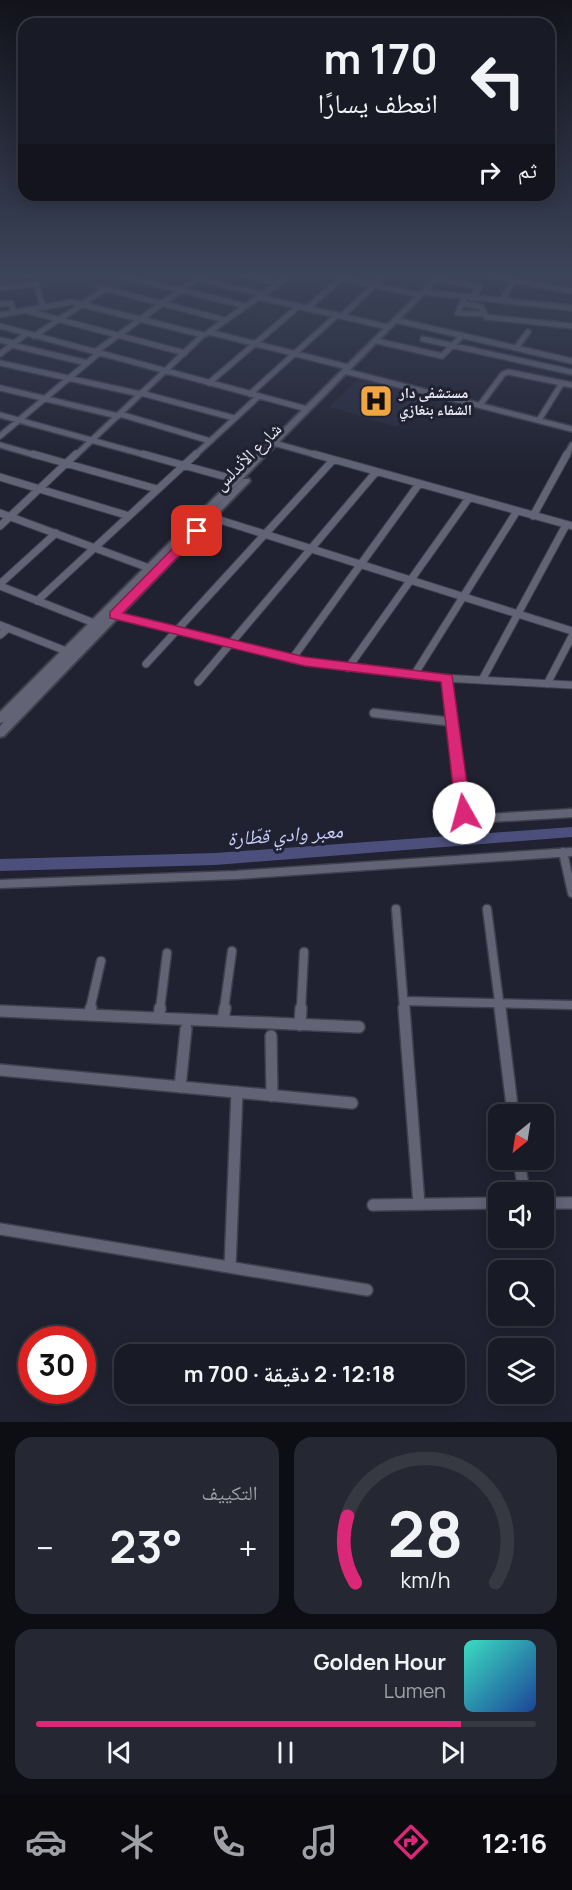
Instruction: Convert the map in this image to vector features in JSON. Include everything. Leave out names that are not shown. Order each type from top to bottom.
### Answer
[{"type":"main road","name":"شارع الأندلس","points":[[0,733],[94,623],[148,568],[207,516],[237,480],[278,444],[307,409],[377,341]]},
{"type":"main road","name":"شارع الأندلس","points":[[0,718],[114,615],[348,370]]},
{"type":"street","points":[[0,354],[19,339]]},
{"type":"street","points":[[47,339],[307,409]]},
{"type":"street","points":[[0,436],[112,339]]},
{"type":"street","points":[[138,339],[185,353]]},
{"type":"street","points":[[0,526],[199,339]]},
{"type":"street","points":[[237,339],[572,429]]},
{"type":"street","points":[[209,382],[260,339]]},
{"type":"street","points":[[250,394],[312,339]]},
{"type":"street","points":[[425,339],[572,372]]},
{"type":"street","points":[[377,341],[442,356],[459,339]]},
{"type":"street","points":[[477,339],[572,361]]},
{"type":"street","points":[[516,348],[522,339]]},
{"type":"street","points":[[0,340],[87,363]]},
{"type":"street","points":[[518,373],[531,352]]},
{"type":"street","points":[[0,363],[141,394],[234,418]]},
{"type":"street","points":[[480,405],[503,374],[518,373],[572,386]]},
{"type":"street","points":[[538,420],[562,383]]},
{"type":"street","points":[[0,388],[118,415],[210,441]]},
{"type":"street","points":[[37,601],[258,396]]},
{"type":"street","points":[[0,415],[237,480]]},
{"type":"street","points":[[278,444],[569,526],[517,614],[482,680]]},
{"type":"street","points":[[0,445],[68,462],[157,489]]},
{"type":"street","points":[[532,516],[572,445]]},
{"type":"street","points":[[146,664],[333,460]]},
{"type":"street","points":[[198,682],[376,472]]},
{"type":"street","points":[[0,477],[129,516]]},
{"type":"street","points":[[292,659],[419,484]]},
{"type":"street","points":[[348,668],[469,498]]},
{"type":"street","points":[[414,675],[517,511]]},
{"type":"street","points":[[0,513],[148,568]]},
{"type":"street","points":[[207,516],[572,631]]},
{"type":"street","points":[[56,533],[0,585],[94,623]]},
{"type":"street","points":[[114,615],[292,659],[348,668],[447,678],[572,686]]},
{"type":"street","points":[[0,636],[4,627],[70,653]]},
{"type":"street","points":[[547,684],[572,636]]},
{"type":"street","points":[[447,678],[464,813],[467,817],[473,819],[572,813]]},
{"type":"street","points":[[374,713],[453,722]]},
{"type":"street","points":[[0,884],[236,875],[568,852],[572,893]]},
{"type":"street","points":[[396,909],[419,1204]]},
{"type":"street","points":[[487,909],[497,1003],[512,1104]]},
{"type":"street","points":[[223,1021],[232,951]]},
{"type":"street","points":[[300,1025],[304,952]]},
{"type":"street","points":[[159,1018],[167,953]]},
{"type":"street","points":[[89,1015],[101,961]]},
{"type":"street","points":[[404,1001],[572,1005]]},
{"type":"street","points":[[0,1011],[359,1027]]},
{"type":"street","points":[[180,1087],[186,1029]]},
{"type":"street","points":[[271,1036],[272,1095]]},
{"type":"street","points":[[0,1070],[352,1103]]},
{"type":"street","points":[[230,1267],[237,1092]]},
{"type":"street","points":[[374,1205],[488,1203]]},
{"type":"street","points":[[554,1203],[572,1203]]},
{"type":"street","points":[[0,1229],[367,1290]]},
{"type":"shaded area","points":[[361,376],[428,394],[397,427],[329,407]]},
{"type":"waterway","name":"معبر وادي قطّارة","points":[[0,865],[215,859],[572,832]]},
{"type":"place","name":"مستشفى دار الشفاء بنغازي","points":[[376,401]]},
{"type":"route","points":[[197,531],[114,615],[305,662],[447,678],[464,813]]}]
